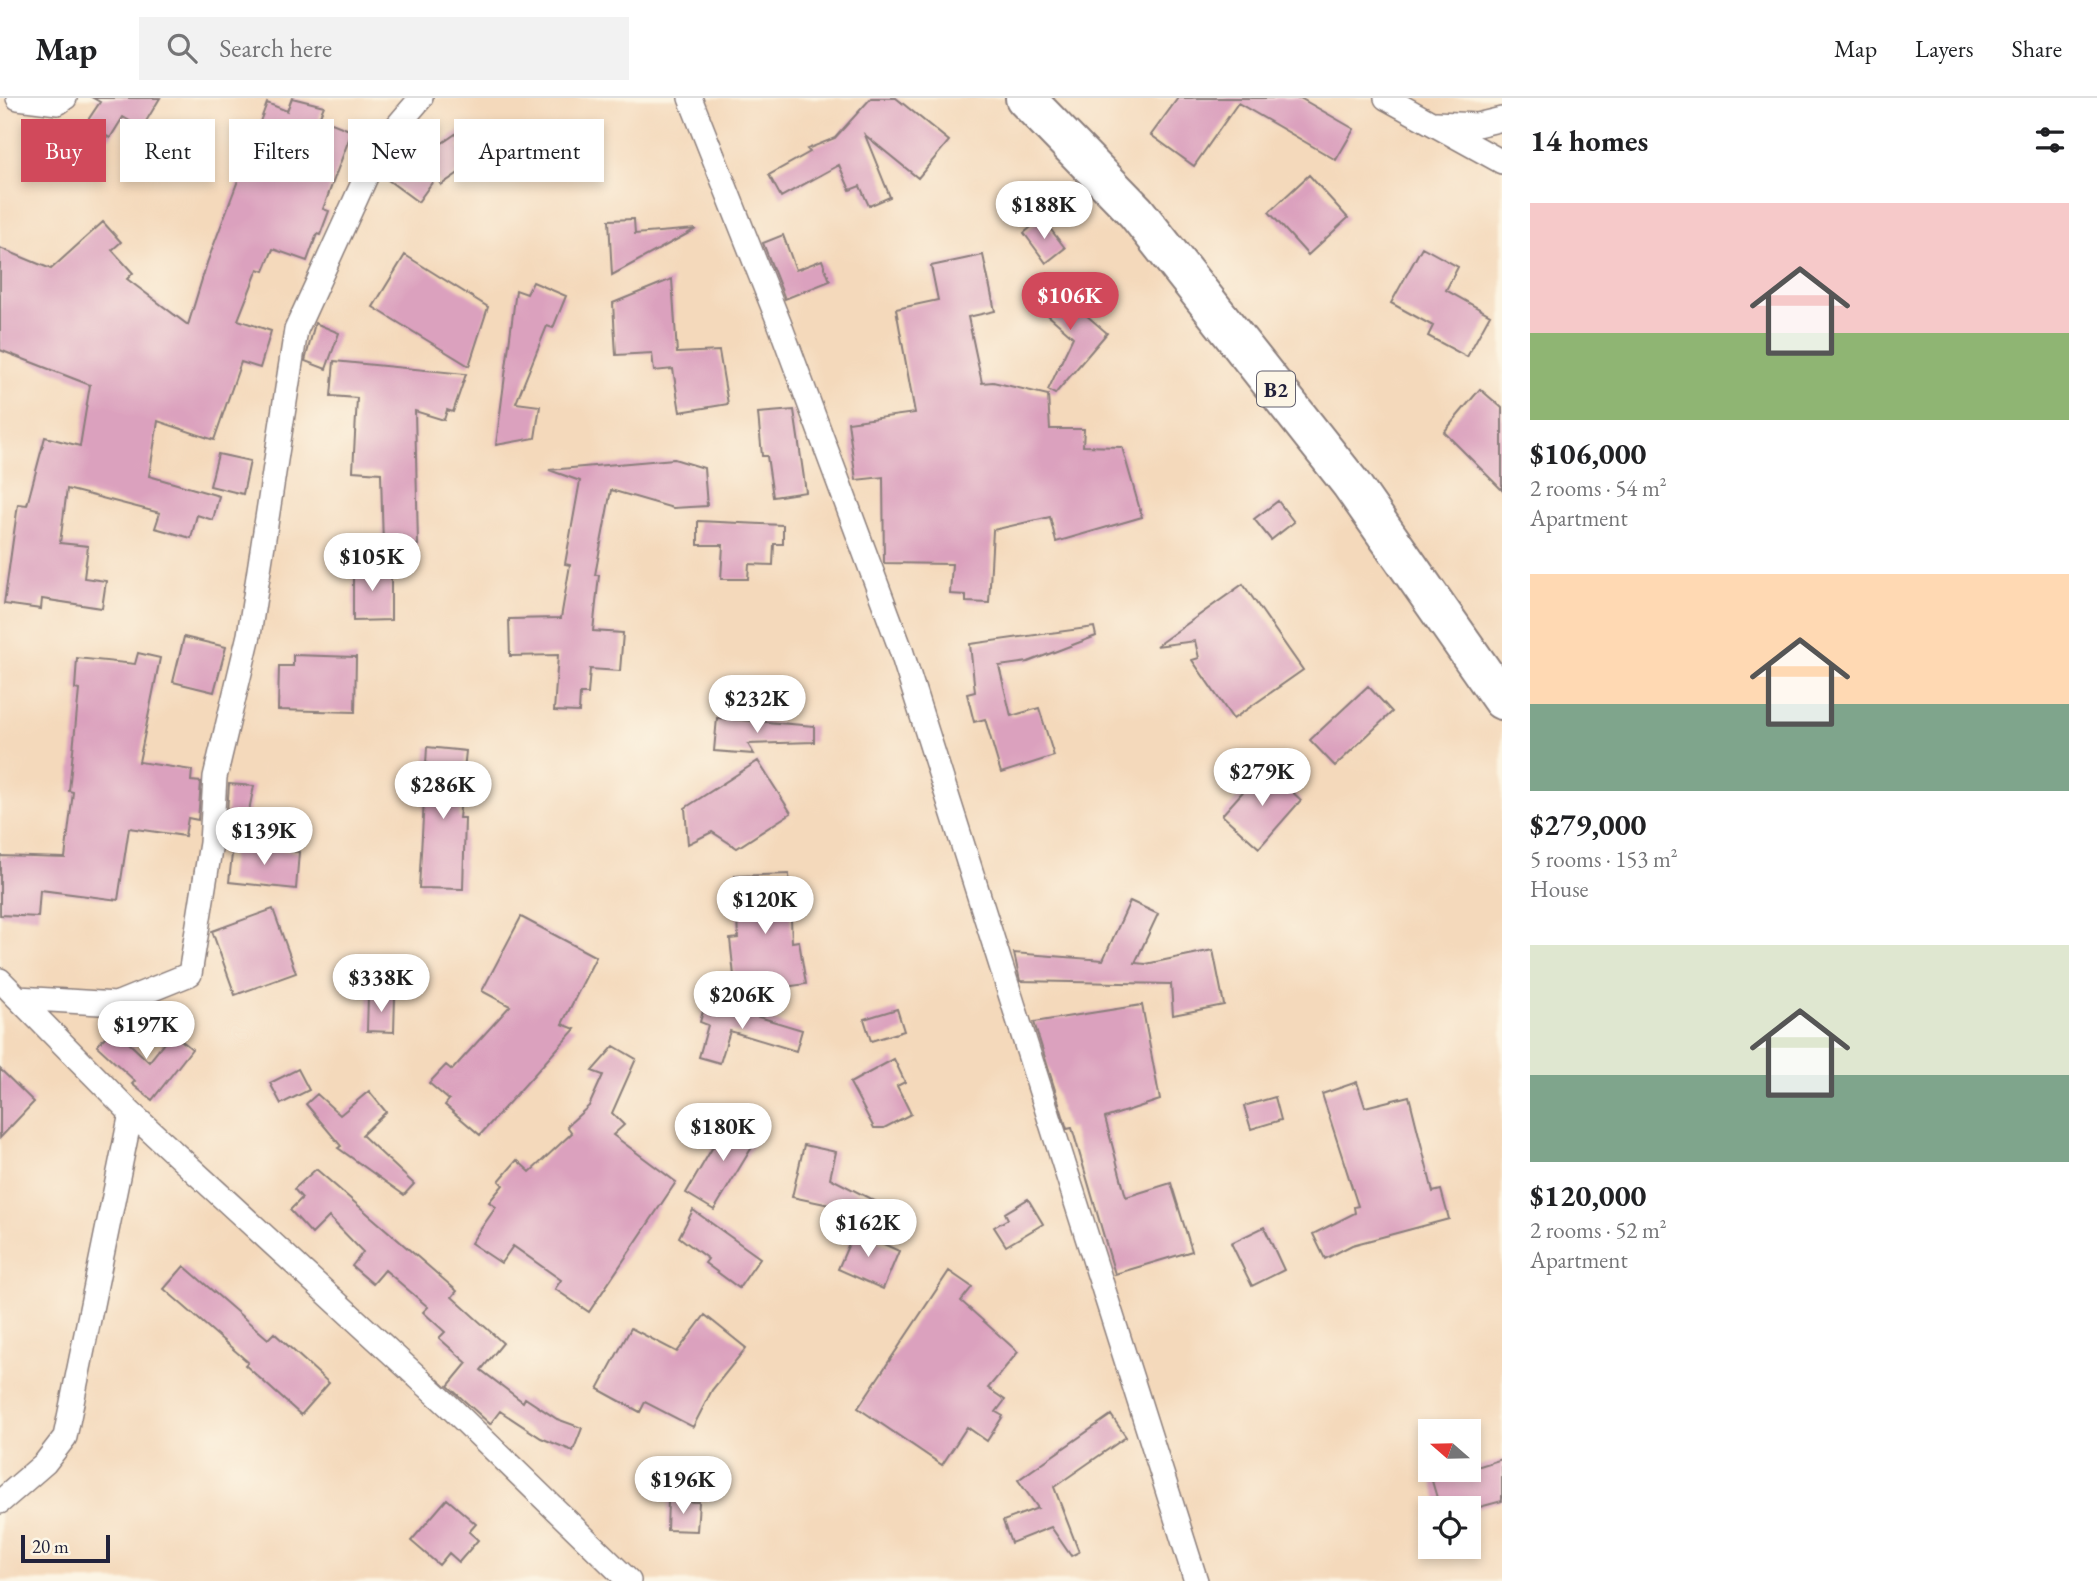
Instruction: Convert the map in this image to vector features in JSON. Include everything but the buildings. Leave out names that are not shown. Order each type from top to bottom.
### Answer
[{"type":"highway","name":"B2","points":[[1025,98],[1136,212],[1350,484],[1502,700]]},
{"type":"street","points":[[19,98],[58,103],[65,98]]},
{"type":"street","points":[[18,999],[116,1004],[190,974],[211,843],[215,777],[249,635],[296,330],[380,146],[421,98]]},
{"type":"street","points":[[690,98],[780,325],[901,650],[1196,1581]]},
{"type":"street","points":[[1386,98],[1502,162]]},
{"type":"street","points":[[1428,123],[1477,125],[1502,119]]},
{"type":"street","points":[[0,980],[131,1113],[449,1406],[629,1581]]},
{"type":"street","points":[[0,1502],[45,1463],[65,1437],[131,1113]]}]
